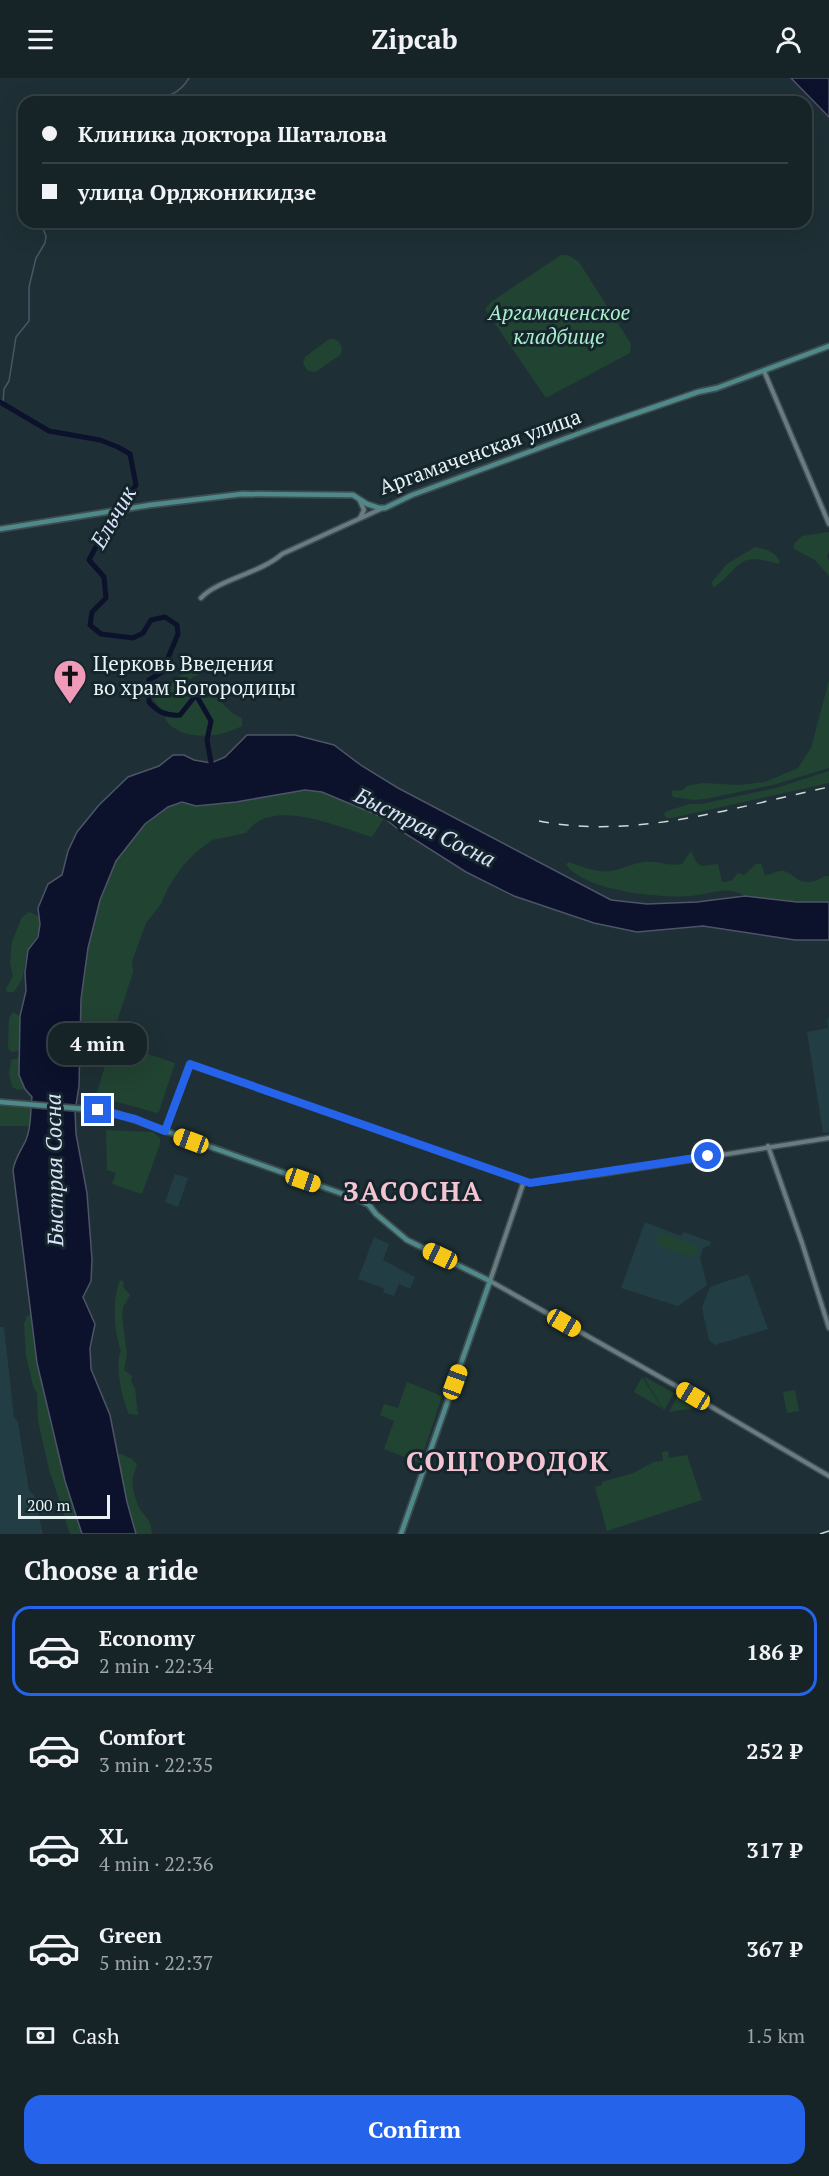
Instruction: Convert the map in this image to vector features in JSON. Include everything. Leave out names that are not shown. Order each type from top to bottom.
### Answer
[{"type":"main road","name":"Аргамаченская улица","points":[[359,499],[373,507],[385,508],[412,495],[599,426],[764,371],[829,346]]},
{"type":"main road","points":[[0,529],[150,505],[242,494],[353,495],[359,499]]},
{"type":"main road","points":[[0,1102],[98,1110],[127,1117],[364,1202],[407,1240],[490,1281],[401,1534]]},
{"type":"street","points":[[764,371],[829,524]]},
{"type":"street","points":[[359,499],[364,510],[360,519]]},
{"type":"street","name":"Аргамаченская улица","points":[[201,598],[211,591],[272,563],[282,554],[385,508]]},
{"type":"street","points":[[165,1131],[190,1064],[530,1183],[829,1138]]},
{"type":"street","points":[[768,1146],[829,1328]]},
{"type":"street","points":[[524,1181],[490,1281],[829,1476]]},
{"type":"shaded area","points":[[829,1018],[829,1132],[823,1133],[807,1032],[828,1028],[827,1019]]},
{"type":"shaded area","points":[[175,1174],[188,1178],[178,1207],[165,1202]]},
{"type":"shaded area","points":[[645,1222],[681,1236],[684,1232],[711,1242],[703,1248],[700,1258],[707,1285],[678,1306],[621,1288]]},
{"type":"shaded area","points":[[374,1237],[389,1244],[383,1260],[415,1277],[410,1289],[399,1284],[394,1296],[383,1292],[384,1288],[358,1279]]},
{"type":"shaded area","points":[[748,1274],[768,1329],[715,1345],[709,1340],[702,1308],[710,1287]]},
{"type":"shaded area","points":[[0,1327],[4,1327],[14,1417],[18,1422],[29,1491],[34,1495],[43,1534],[0,1534]]},
{"type":"green space","name":"Аргамаченское кладбище","points":[[561,255],[568,255],[579,262],[631,344],[630,353],[546,398],[485,309],[491,302]]},
{"type":"green space","points":[[329,339],[340,343],[342,349],[340,355],[317,371],[307,370],[303,363],[305,357]]},
{"type":"green space","points":[[829,532],[827,557],[829,576],[815,560],[794,549],[794,544],[802,536]]},
{"type":"green space","points":[[755,547],[773,553],[780,562],[778,564],[764,560],[746,560],[713,588],[712,582],[727,564]]},
{"type":"green space","points":[[194,670],[200,672],[199,674],[181,684],[182,687],[199,687],[206,690],[235,715],[242,718],[242,726],[225,733],[205,736],[177,730],[168,723],[152,698],[151,689],[155,687],[161,697],[167,696],[176,678]]},
{"type":"green space","points":[[829,680],[829,768],[773,785],[705,799],[673,797],[671,791],[683,790],[687,786],[702,783],[739,785],[765,782],[798,768],[811,748]]},
{"type":"green space","points":[[829,771],[829,783],[672,818],[666,818],[664,815],[665,812],[689,804],[701,804],[776,788]]},
{"type":"green space","points":[[305,790],[322,792],[384,818],[372,837],[306,817],[288,815],[257,822],[246,833],[212,840],[181,868],[161,904],[146,923],[132,961],[133,972],[112,1037],[80,1026],[85,963],[100,899],[118,858],[145,826],[155,816],[179,803],[218,804]]},
{"type":"green space","points":[[691,851],[696,862],[701,866],[718,864],[722,882],[731,881],[738,873],[744,875],[756,864],[761,864],[765,875],[784,871],[807,882],[829,876],[829,902],[797,902],[745,896],[728,890],[685,896],[648,895],[590,881],[575,874],[566,864],[569,862],[601,871],[616,870],[643,862],[678,865],[682,864]]},
{"type":"green space","points":[[29,912],[38,916],[39,932],[28,951],[21,981],[14,992],[7,992],[6,989],[13,976],[10,963],[12,942],[22,917]]},
{"type":"green space","points":[[13,1012],[20,1016],[20,1050],[12,1052],[8,1048],[9,1018]]},
{"type":"green space","points":[[112,1042],[175,1063],[159,1112],[96,1096]]},
{"type":"green space","points":[[19,1058],[19,1075],[25,1089],[18,1090],[12,1087],[9,1073],[11,1060]]},
{"type":"green space","points":[[0,1105],[30,1108],[30,1126],[0,1126]]},
{"type":"green space","points":[[106,1130],[153,1132],[160,1138],[160,1144],[142,1194],[112,1184],[116,1173],[107,1170]]},
{"type":"green space","points":[[660,1234],[695,1245],[698,1250],[696,1255],[690,1257],[659,1246],[656,1240]]},
{"type":"green space","points":[[120,1280],[124,1282],[123,1287],[130,1295],[123,1307],[122,1316],[127,1354],[124,1370],[132,1376],[138,1415],[129,1414],[120,1383],[118,1365],[121,1351],[115,1315],[117,1288]]},
{"type":"green space","points":[[31,1315],[51,1425],[82,1534],[70,1534],[49,1469],[38,1421],[37,1393],[33,1386],[26,1355],[24,1324],[27,1316]]},
{"type":"green space","points":[[643,1376],[674,1393],[664,1410]]},
{"type":"green space","points":[[642,1377],[663,1409],[634,1392]]},
{"type":"green space","points":[[407,1382],[442,1396],[420,1463],[384,1449],[394,1421],[380,1415],[384,1404],[398,1408]]},
{"type":"green space","points":[[795,1390],[799,1411],[787,1413],[783,1392]]},
{"type":"green space","points":[[678,1395],[695,1404],[695,1408],[669,1412]]},
{"type":"green space","points":[[668,1451],[669,1458],[687,1455],[702,1500],[607,1531],[595,1487],[602,1485],[602,1482],[633,1473],[654,1462],[663,1461],[662,1452]]},
{"type":"green space","points":[[118,1455],[132,1459],[137,1465],[133,1476],[133,1490],[140,1509],[150,1523],[152,1534],[136,1534]]},
{"type":"water","points":[[791,78],[829,78],[829,117],[812,100],[812,96],[809,96]]},
{"type":"water","name":"Быстрая Сосна","points":[[247,735],[295,735],[334,745],[362,766],[398,788],[611,900],[647,904],[697,902],[745,896],[797,902],[829,902],[829,940],[795,940],[703,926],[637,932],[594,923],[514,896],[466,872],[384,818],[322,792],[305,790],[236,802],[196,806],[182,802],[168,807],[145,824],[116,861],[100,900],[88,948],[81,999],[79,1086],[75,1111],[76,1134],[87,1193],[92,1260],[91,1281],[83,1297],[95,1324],[90,1348],[91,1369],[110,1415],[127,1502],[136,1534],[82,1534],[65,1481],[37,1363],[13,1170],[28,1135],[32,1097],[25,1089],[19,1075],[20,1016],[26,991],[25,972],[28,950],[38,937],[40,924],[38,908],[48,884],[62,875],[68,851],[77,832],[99,805],[128,777],[159,766],[173,755],[184,755],[194,760],[211,763],[225,757]]},
{"type":"waterway","points":[[166,96],[178,91],[189,78]]},
{"type":"waterway","points":[[3,403],[16,337],[29,321],[29,287],[36,258],[45,243],[46,236],[43,228]]},
{"type":"waterway","name":"Ельчик","points":[[0,402],[49,431],[100,440],[130,454],[136,485],[107,526],[89,560],[104,577],[106,598],[92,612],[90,625],[101,634],[133,638],[143,633],[151,620],[165,617],[177,625],[178,634],[162,672],[149,680],[149,702],[163,713],[180,715],[196,695],[211,721],[207,740],[212,768]]},
{"type":"railway","points":[[539,821],[575,826],[612,827],[648,824],[721,812],[829,787]]},
{"type":"railway","points":[[820,1534],[829,1531]]},
{"type":"place","name":"Церковь Введения во храм Богородицы","points":[[70,705]]},
{"type":"district","name":"ЗАСОСНА","points":[[413,1192]]},
{"type":"district","name":"СОЦГОРОДОК","points":[[508,1462]]},
{"type":"route","points":[[98,1110],[135,1119],[165,1131],[190,1064],[530,1183],[708,1156]]}]
